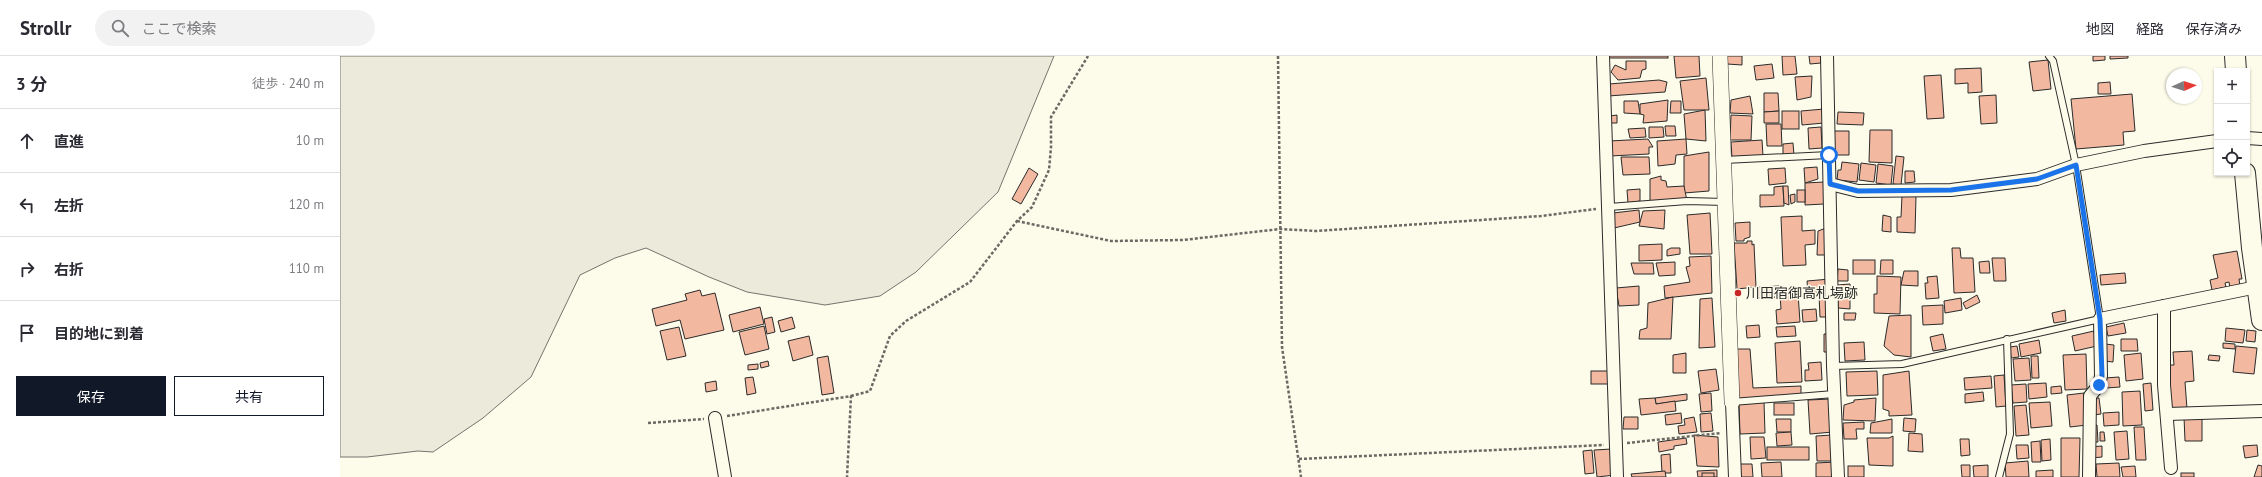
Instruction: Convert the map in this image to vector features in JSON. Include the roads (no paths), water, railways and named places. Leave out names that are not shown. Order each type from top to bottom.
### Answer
[{"type":"highway","points":[[2235,56],[2236,68]]},
{"type":"highway","points":[[2245,176],[2262,320]]},
{"type":"street","points":[[1603,56],[1617,477]]},
{"type":"street","points":[[1720,56],[1735,477]]},
{"type":"street","points":[[1826,56],[1833,366],[1838,477]]},
{"type":"street","points":[[2250,138],[2262,138]]},
{"type":"street","points":[[1830,184],[1858,191],[1951,190],[2037,179],[2076,165],[2144,151],[2214,141]]},
{"type":"street","points":[[2089,477],[2090,396],[2099,385],[2102,376],[2100,319],[2257,287]]},
{"type":"street","points":[[2164,306],[2164,385],[2168,414],[2171,468]]},
{"type":"street","points":[[2168,414],[2262,411]]},
{"type":"street","points":[[715,418],[725,477]]},
{"type":"lane","points":[[1833,366],[1902,364],[2006,339],[2100,319],[2076,165],[2053,61],[2049,56]]},
{"type":"lane","points":[[1724,160],[1829,155]]},
{"type":"lane","points":[[1609,207],[1687,201],[1725,202]]},
{"type":"lane","points":[[1999,477],[2010,434],[2006,339]]},
{"type":"lane","points":[[1732,402],[1834,394]]},
{"type":"place","name":"川田宿御高札場跡","points":[[1738,293]]}]
